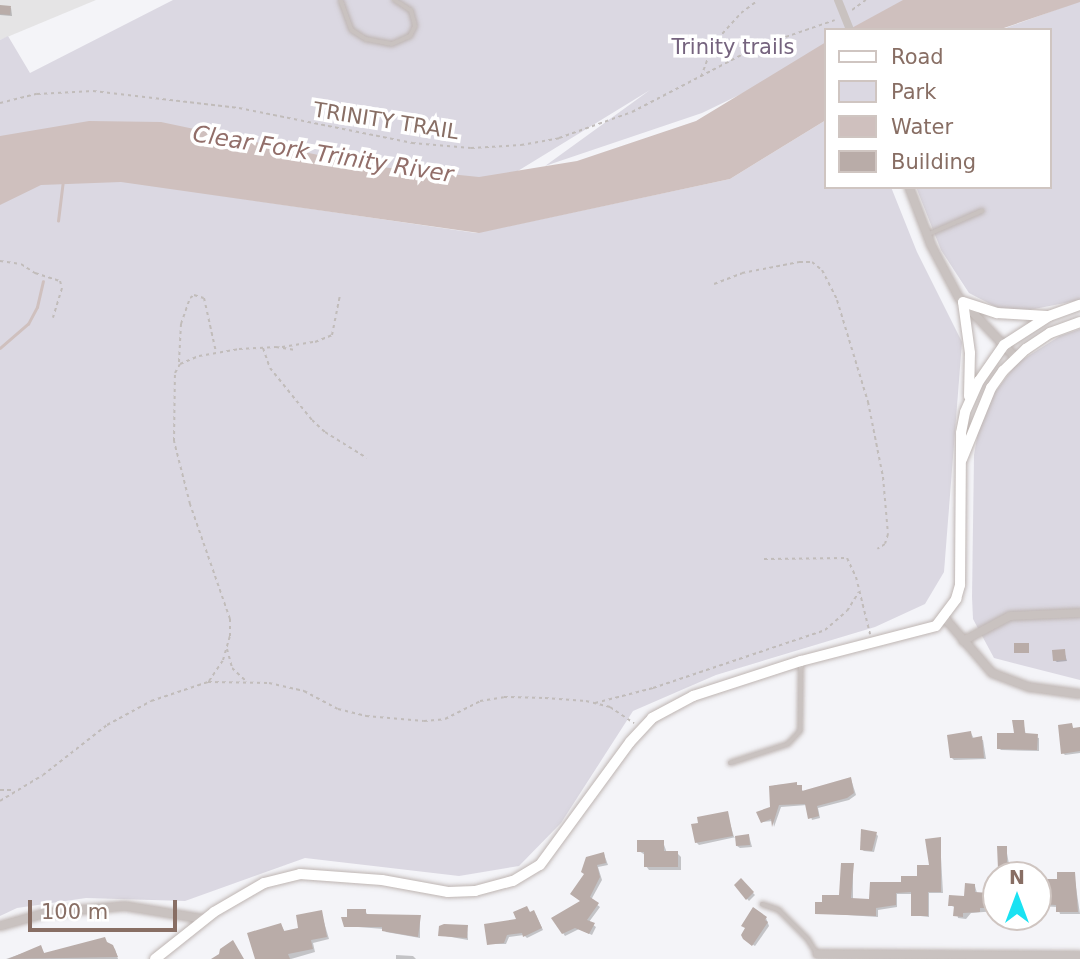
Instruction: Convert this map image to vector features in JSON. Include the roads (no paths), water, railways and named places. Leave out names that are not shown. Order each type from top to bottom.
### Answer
[{"type":"street","points":[[838,0],[849,28]]},
{"type":"street","points":[[910,189],[927,235],[963,302],[1016,358]]},
{"type":"street","points":[[963,302],[997,313],[1049,316]]},
{"type":"street","points":[[963,302],[970,353],[968,405]]},
{"type":"street","points":[[155,959],[204,919],[264,883],[300,874],[382,880],[448,892],[475,891],[513,881],[540,865],[652,718],[693,696],[801,661],[874,645],[936,626],[956,599],[960,584],[961,433],[968,405],[979,381],[1004,345],[1049,316],[1080,305]]},
{"type":"street","points":[[962,459],[991,387],[1016,358],[1050,333],[1080,323]]},
{"type":"street","points":[[963,641],[1010,616],[1080,613]]},
{"type":"street","points":[[943,616],[992,673],[1029,687],[1080,694]]},
{"type":"street","points":[[0,926],[46,913],[125,906],[204,919]]},
{"type":"street","points":[[817,954],[1077,957]]},
{"type":"lane","points":[[341,0],[352,30],[366,39],[392,44],[410,36],[415,26],[411,11],[394,0]]},
{"type":"lane","points":[[927,235],[982,211]]},
{"type":"lane","points":[[730,763],[788,744],[800,731],[801,661]]},
{"type":"lane","points":[[762,904],[779,910],[808,939],[817,954]]},
{"type":"water","points":[[903,0],[1080,0],[1004,28],[852,28]]},
{"type":"water","points":[[824,43],[824,121],[730,179],[479,233],[121,182],[41,185],[0,205],[0,136],[89,121],[161,122],[371,166],[479,177],[577,161],[696,121]]},
{"type":"waterway","points":[[58,221],[63,182]]},
{"type":"waterway","points":[[0,348],[28,324],[37,307],[43,282]]},
{"type":"park label","name":"Trinity trails","points":[[733,47]]},
{"type":"water label","name":"Clear Fork Trinity River","points":[[323,154]]}]
